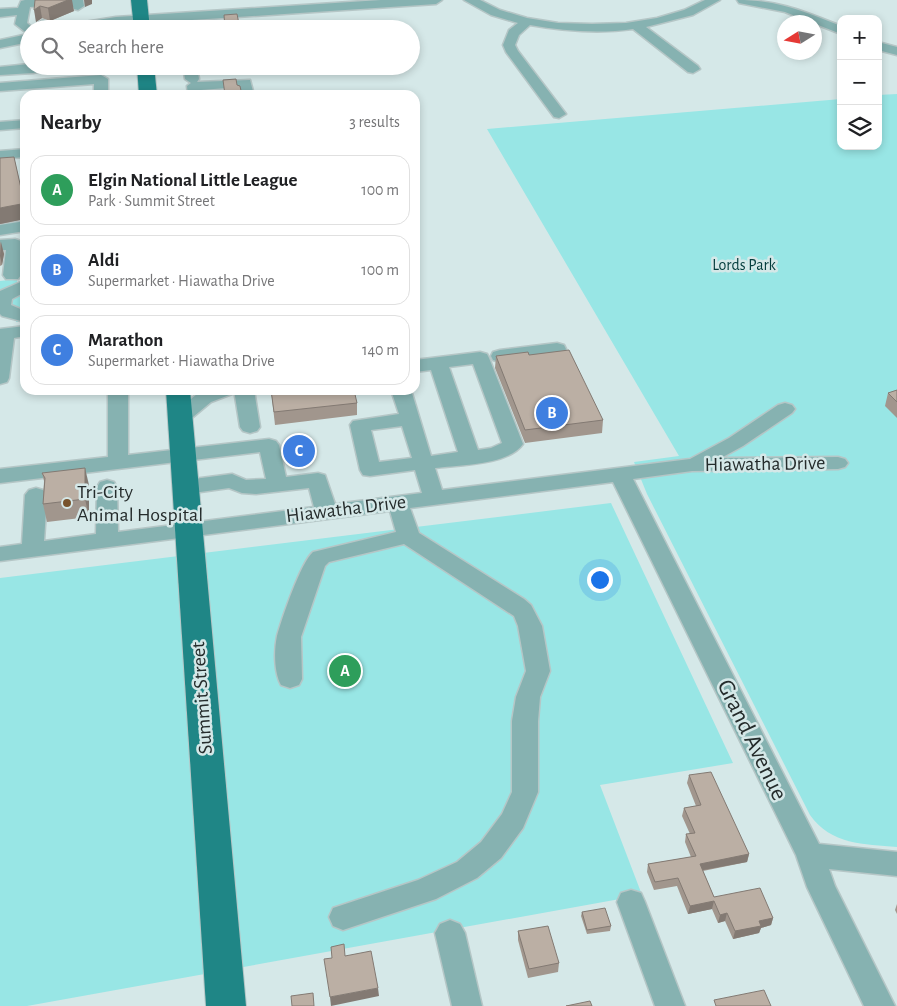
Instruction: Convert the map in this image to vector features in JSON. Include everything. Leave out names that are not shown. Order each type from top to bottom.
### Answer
[{"type":"main road","points":[[139,0],[142,20]]},
{"type":"main road","points":[[146,75],[147,90]]},
{"type":"main road","name":"Summit Street","points":[[178,395],[226,1006]]},
{"type":"street","points":[[23,14],[25,4],[77,0],[79,7],[90,12],[94,20]]},
{"type":"street","points":[[173,20],[305,5],[436,0]]},
{"type":"street","points":[[470,0],[497,14],[527,22],[579,28],[634,24],[676,16],[692,11],[714,0]]},
{"type":"street","points":[[744,0],[788,9],[837,28]]},
{"type":"street","points":[[0,13],[23,14],[30,20]]},
{"type":"street","points":[[204,16],[205,20]]},
{"type":"street","points":[[527,22],[513,33],[509,44],[512,52],[559,114]]},
{"type":"street","points":[[634,24],[693,69]]},
{"type":"street","points":[[3,44],[20,40]]},
{"type":"street","points":[[3,44],[20,53]]},
{"type":"street","points":[[882,48],[897,51]]},
{"type":"street","points":[[0,59],[20,58]]},
{"type":"street","points":[[0,71],[20,70]]},
{"type":"street","points":[[0,88],[100,79],[101,90]]},
{"type":"street","points":[[194,90],[194,86],[245,83],[246,90]]},
{"type":"street","points":[[0,126],[20,124]]},
{"type":"street","points":[[0,155],[20,153]]},
{"type":"street","points":[[0,230],[20,227]]},
{"type":"street","points":[[8,245],[17,280],[10,306],[20,311]]},
{"type":"street","points":[[17,280],[3,296],[2,307],[8,312],[20,315]]},
{"type":"street","points":[[0,378],[3,326],[20,330]]},
{"type":"street","points":[[420,365],[557,349]]},
{"type":"street","points":[[410,419],[360,425],[370,470],[498,453],[509,448],[513,444],[480,358]]},
{"type":"street","points":[[438,363],[470,457]]},
{"type":"street","points":[[180,418],[206,397],[211,395]]},
{"type":"street","points":[[245,395],[250,427]]},
{"type":"street","points":[[403,395],[434,498]]},
{"type":"street","name":"Hiawatha Drive","points":[[692,465],[736,442],[784,409]]},
{"type":"street","points":[[118,462],[269,445],[267,486],[261,520]]},
{"type":"street","points":[[228,451],[232,481]]},
{"type":"street","name":"Hiawatha Drive","points":[[0,554],[189,528],[621,476],[692,465],[838,463]]},
{"type":"street","name":"Grand Avenue","points":[[621,476],[810,856],[822,887],[880,1006]]},
{"type":"street","points":[[186,487],[232,481],[242,486],[267,486],[318,480],[326,512]]},
{"type":"street","points":[[107,487],[107,540]]},
{"type":"street","points":[[34,549],[36,495]]},
{"type":"street","points":[[343,917],[426,890],[467,870],[491,850],[508,828],[525,792],[525,721],[528,698],[538,671],[528,620],[516,605],[408,536],[398,503]]},
{"type":"street","points":[[290,679],[289,637],[315,562],[321,557],[331,554],[408,536]]},
{"type":"street","points":[[810,856],[897,864]]},
{"type":"street","points":[[631,902],[670,1006]]},
{"type":"street","points":[[450,933],[467,1006]]},
{"type":"lane","points":[[0,476],[118,462],[118,395]]},
{"type":"green space","name":"Lords Park","points":[[897,94],[897,847],[838,838],[818,825],[810,815],[647,494],[634,462],[679,456],[487,129],[837,99],[837,150],[882,150],[882,95]]},
{"type":"green space","points":[[17,279],[17,282],[20,282],[20,322],[16,322],[16,319],[0,312],[0,281]]},
{"type":"green space","points":[[611,503],[733,763],[600,785],[642,895],[27,1006],[0,1006],[0,578]]},
{"type":"building","points":[[35,0],[68,0],[48,8],[40,6],[34,10]]},
{"type":"building","points":[[237,14],[238,20],[224,20],[224,15]]},
{"type":"building","points":[[236,79],[237,85],[240,86],[241,90],[224,90],[223,80]]},
{"type":"building","points":[[14,157],[20,184],[20,204],[0,208],[0,158]]},
{"type":"building","points":[[569,350],[603,420],[525,430],[496,356],[528,352],[529,355]]},
{"type":"building","points":[[897,390],[897,402],[888,393]]},
{"type":"building","points":[[272,395],[355,395],[357,403],[274,412]]},
{"type":"building","points":[[85,468],[85,499],[43,504],[45,478],[42,473]]},
{"type":"building","points":[[711,772],[749,854],[700,864],[714,897],[760,888],[773,918],[759,921],[761,926],[735,931],[727,913],[720,915],[714,901],[690,906],[678,878],[655,882],[648,864],[696,856],[686,834],[695,833],[684,808],[701,805],[689,775]]},
{"type":"building","points":[[605,908],[611,926],[587,930],[582,912]]},
{"type":"building","points":[[548,926],[559,963],[529,969],[518,931]]},
{"type":"building","points":[[344,944],[345,956],[371,951],[378,988],[330,997],[324,959],[332,958],[331,947]]},
{"type":"building","points":[[764,990],[771,1006],[716,1006],[714,1000]]},
{"type":"building","points":[[313,993],[314,1006],[292,1006],[291,996]]},
{"type":"building","points":[[590,1001],[592,1006],[566,1006]]},
{"type":"place","name":"Aldi","points":[[552,413]]},
{"type":"place","name":"Marathon","points":[[299,451]]},
{"type":"place","name":"Tri-City Animal Hospital","points":[[67,503]]},
{"type":"place","name":"Elgin National Little League","points":[[345,671]]}]
